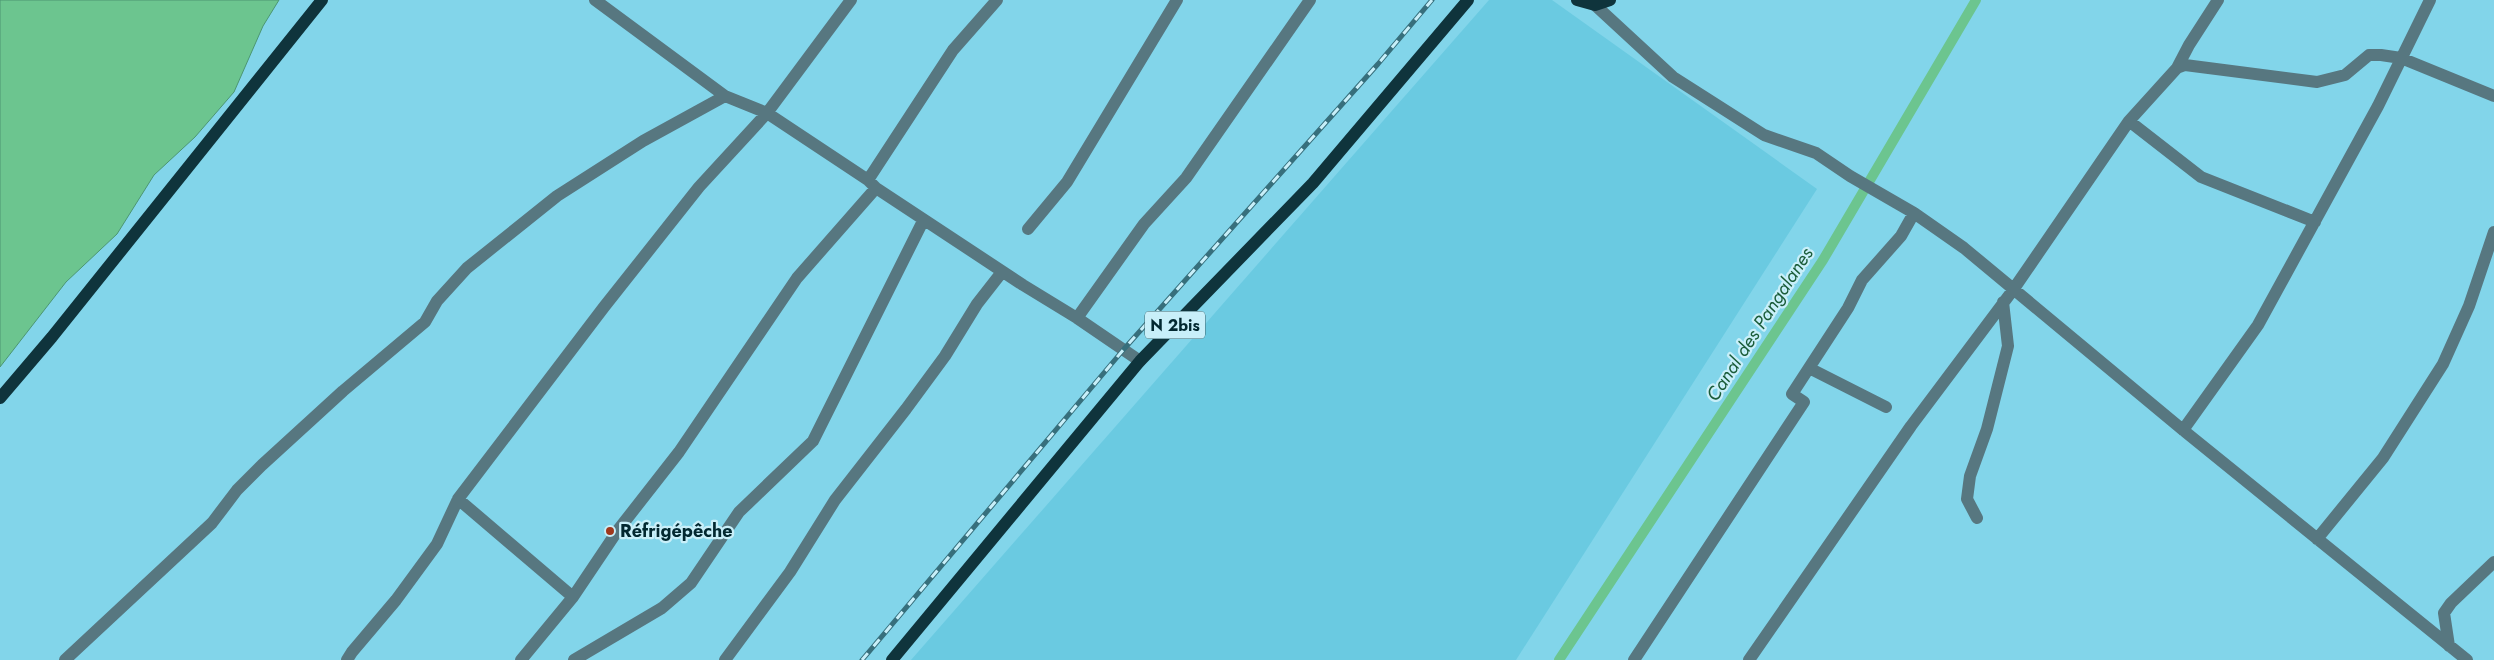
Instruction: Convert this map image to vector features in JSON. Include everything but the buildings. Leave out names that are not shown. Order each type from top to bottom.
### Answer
[{"type":"main road","points":[[0,398],[52,337],[322,0]]},
{"type":"main road","name":"N 2bis","points":[[892,660],[1140,361],[1313,183],[1468,0]]},
{"type":"main road","points":[[1577,0],[1595,5],[1610,0]]},
{"type":"street","points":[[594,0],[725,96],[767,114],[872,184],[923,221],[1140,361]]},
{"type":"street","points":[[347,660],[396,600],[437,544],[458,499],[526,407],[693,194],[767,114],[850,0]]},
{"type":"street","points":[[521,660],[573,597],[618,530],[679,452],[797,278],[872,184],[953,50],[997,0]]},
{"type":"street","points":[[1028,229],[1067,182],[1178,0]]},
{"type":"street","points":[[1076,318],[1144,224],[1186,178],[1310,0]]},
{"type":"street","points":[[1749,660],[1911,426],[2013,290],[2128,121],[2177,68],[2189,45],[2218,0]]},
{"type":"street","points":[[2183,430],[2258,325],[2402,58],[2430,0]]},
{"type":"street","points":[[1595,5],[1673,77],[1764,135],[1816,153],[1850,176],[1914,213],[1964,248],[2183,430],[2467,660]]},
{"type":"street","points":[[2177,68],[2185,65],[2317,82],[2345,74],[2369,55],[2402,58],[2494,96]]},
{"type":"street","points":[[65,660],[212,523],[237,490],[262,465],[343,390],[425,322],[437,301],[467,268],[557,196],[643,141],[725,96]]},
{"type":"street","points":[[2128,121],[2201,177],[2315,222]]},
{"type":"street","points":[[1634,660],[1804,402],[1792,394],[1848,308],[1862,280],[1901,236],[1914,213]]},
{"type":"street","points":[[574,660],[662,608],[691,583],[739,512],[813,441],[923,221]]},
{"type":"street","points":[[2317,539],[2383,458],[2443,364],[2468,306],[2494,232]]},
{"type":"street","points":[[725,660],[790,572],[835,500],[906,410],[945,356],[977,304],[1002,272]]},
{"type":"street","points":[[1977,518],[1966,499],[1970,476],[1987,429],[2008,346],[2003,302]]},
{"type":"street","points":[[1809,368],[1886,407]]},
{"type":"street","points":[[458,499],[573,597]]},
{"type":"street","points":[[2449,646],[2444,614],[2451,603],[2494,562]]},
{"type":"shaded area","points":[[0,0],[279,0],[263,26],[234,92],[195,137],[154,175],[117,234],[66,282],[0,367]]},
{"type":"shaded area","points":[[1489,0],[1552,0],[1817,189],[1516,660],[911,660]]},
{"type":"waterway","name":"Canal des Pangalanes","points":[[1559,660],[1823,260],[1976,0]]},
{"type":"railway","points":[[862,660],[1124,349],[1378,64],[1432,0]]},
{"type":"place","name":"Réfrigépêche","points":[[610,531]]}]
